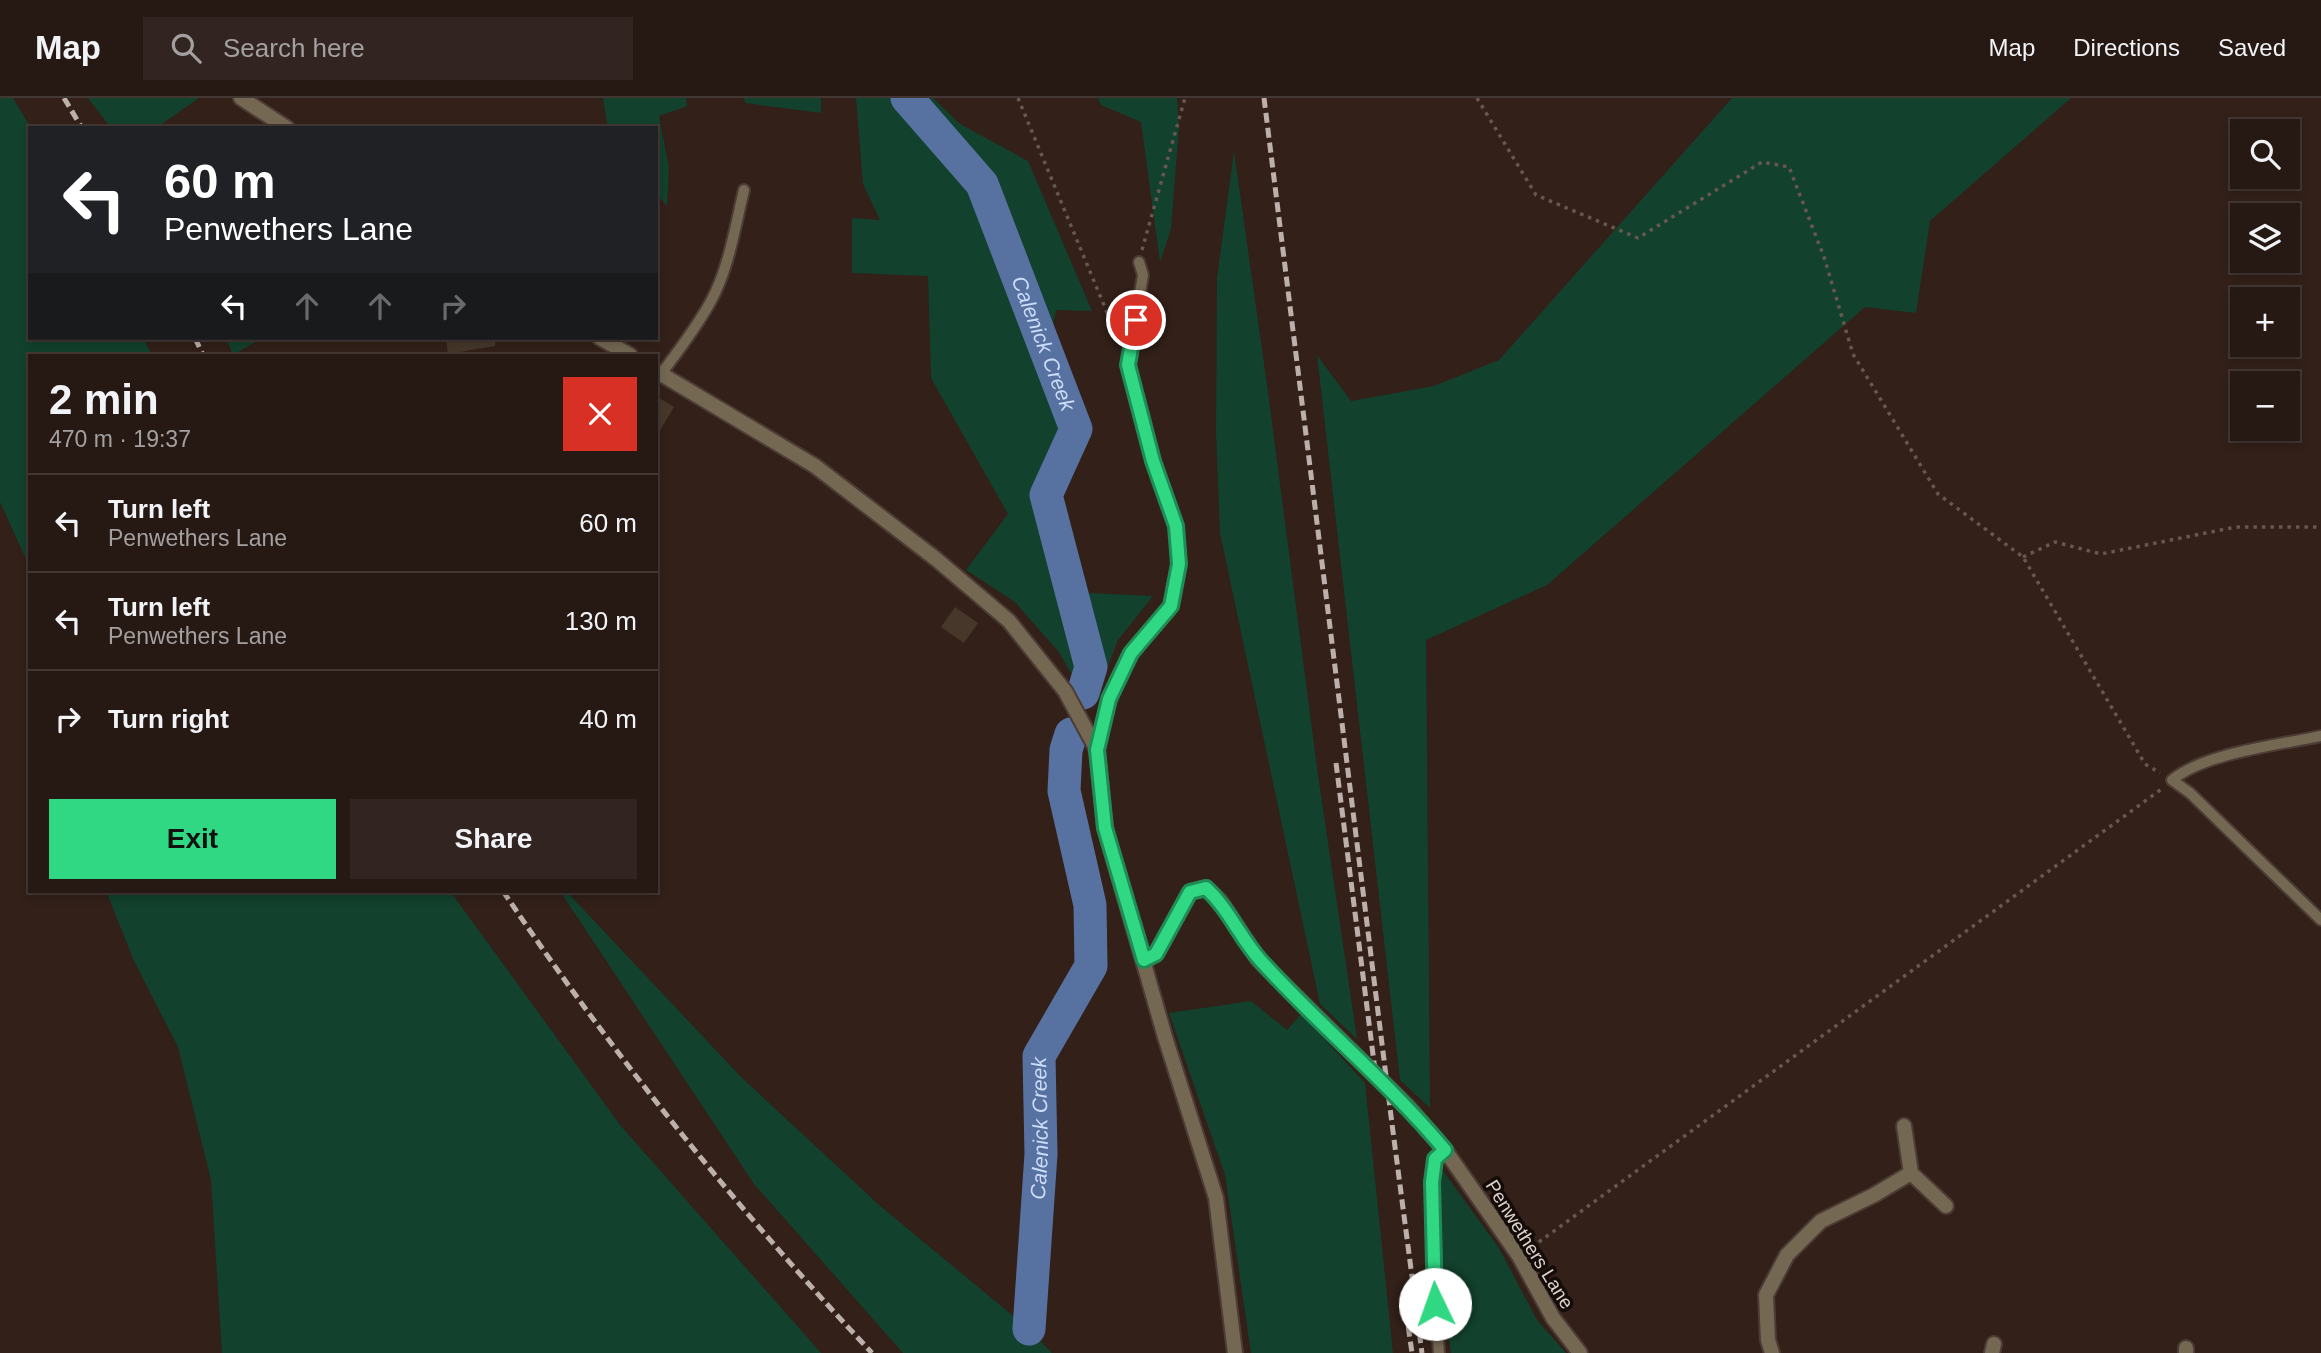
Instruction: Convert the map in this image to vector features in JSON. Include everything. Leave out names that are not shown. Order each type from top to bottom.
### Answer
[{"type":"street","points":[[241,98],[284,126]]},
{"type":"street","points":[[604,340],[628,354]]},
{"type":"street","points":[[659,373],[815,466],[936,559],[1009,621],[1065,691],[1097,750],[1105,828],[1165,1037],[1216,1198],[1235,1353]]},
{"type":"street","name":"Penwethers Lane","points":[[1144,960],[1156,954],[1190,892],[1206,888],[1220,901],[1258,959],[1410,1109],[1445,1150],[1519,1256],[1553,1318],[1580,1353]]},
{"type":"street","points":[[1904,1126],[1911,1173],[1946,1206]]},
{"type":"street","points":[[1772,1353],[1768,1340],[1766,1295],[1787,1255],[1822,1221],[1911,1173]]},
{"type":"lane","points":[[659,373],[694,329],[712,300],[727,257],[744,190]]},
{"type":"lane","points":[[1097,750],[1109,699],[1131,653],[1171,606],[1179,564],[1176,526],[1153,461],[1128,365],[1143,275],[1139,262]]},
{"type":"lane","points":[[2321,736],[2234,754],[2183,771],[2172,780],[2190,793],[2321,920]]},
{"type":"lane","points":[[1439,1353],[1432,1182],[1435,1159],[1445,1150]]},
{"type":"path","points":[[1018,98],[1118,339]]},
{"type":"path","points":[[1139,262],[1185,98]]},
{"type":"path","points":[[1477,98],[1536,195],[1638,238],[1762,162],[1788,167],[1824,257],[1853,354],[1938,494],[2022,557],[2145,764],[2172,780],[1519,1256]]},
{"type":"path","points":[[2022,557],[2055,542],[2101,554],[2236,527],[2321,527]]},
{"type":"green space","points":[[0,98],[13,98],[30,126],[28,340],[144,340],[151,354],[28,354],[28,564],[0,502]]},
{"type":"green space","points":[[88,98],[199,98],[159,126],[109,126]]},
{"type":"green space","points":[[603,98],[686,98],[687,106],[659,116],[669,168],[667,206],[658,195],[658,126],[608,126]]},
{"type":"green space","points":[[743,98],[821,98],[821,113],[746,103]]},
{"type":"green space","points":[[856,98],[933,98],[960,124],[1028,161],[1092,311],[1056,310],[1052,329],[1085,415],[1070,457],[1062,499],[1088,593],[1153,596],[1118,640],[1095,700],[1083,693],[1058,651],[1015,602],[966,570],[1008,514],[931,378],[928,276],[852,273],[852,218],[880,220],[863,184]]},
{"type":"green space","points":[[1098,98],[1177,98],[1179,128],[1171,229],[1160,262],[1141,122],[1101,105]]},
{"type":"green space","points":[[1732,98],[2071,98],[1930,221],[1916,313],[1865,307],[1547,585],[1426,640],[1430,1108],[1400,1080],[1317,355],[1351,401],[1434,386],[1499,360]]},
{"type":"green space","points":[[1234,151],[1318,775],[1357,1039],[1320,1004],[1220,533],[1216,433],[1217,278]]},
{"type":"green space","points":[[227,340],[259,340],[235,354]]},
{"type":"green space","points":[[107,893],[451,893],[620,1125],[821,1353],[222,1353],[211,1180],[178,1047],[134,961]]},
{"type":"green space","points":[[561,893],[568,893],[741,1077],[879,1205],[1029,1329],[1052,1353],[903,1353],[754,1184]]},
{"type":"green space","points":[[1251,1001],[1287,1030],[1301,1014],[1365,1083],[1393,1353],[1251,1353],[1225,1175],[1169,1013]]},
{"type":"green space","points":[[1441,1168],[1499,1248],[1537,1320],[1566,1353],[1451,1353],[1437,1236]]},
{"type":"building","points":[[1127,298],[1130,305],[1125,329],[1114,304]]},
{"type":"building","points":[[446,340],[495,340],[495,346],[448,354]]},
{"type":"building","points":[[658,397],[674,407],[658,434]]},
{"type":"building","points":[[955,607],[978,623],[964,643],[941,627]]},
{"type":"waterway","name":"Calenick Creek","points":[[907,98],[982,184],[1076,429],[1046,495],[1091,667],[1083,693]]},
{"type":"waterway","name":"Calenick Creek","points":[[1029,1329],[1041,1154],[1039,1056],[1091,966],[1090,905],[1064,791],[1066,750],[1071,734]]},
{"type":"railway","points":[[64,98],[81,126]]},
{"type":"railway","points":[[1264,98],[1422,1353]]},
{"type":"railway","points":[[196,340],[203,354]]},
{"type":"railway","points":[[1336,763],[1377,1086]]},
{"type":"railway","points":[[504,893],[588,1012],[678,1130],[773,1243],[872,1353]]},
{"type":"railway","points":[[1404,1297],[1412,1353]]},
{"type":"route","points":[[1136,320],[1128,365],[1153,461],[1176,526],[1179,564],[1171,606],[1131,653],[1109,699],[1097,750],[1105,828],[1144,960],[1156,954],[1190,892],[1206,888],[1220,901],[1258,959],[1410,1109],[1445,1150],[1435,1159],[1432,1182],[1435,1304]]}]
